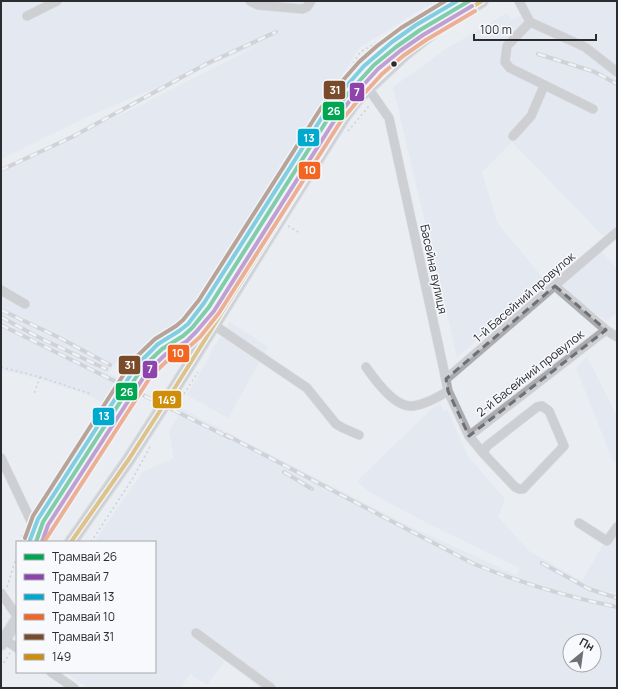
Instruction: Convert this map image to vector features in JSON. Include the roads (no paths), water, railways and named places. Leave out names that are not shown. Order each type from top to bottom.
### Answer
[{"type":"main road","points":[[72,541],[129,459],[344,117],[359,97],[394,63],[442,25],[482,1]]},
{"type":"main road","points":[[3,642],[16,622]]},
{"type":"street","points":[[27,16],[57,1]]},
{"type":"street","points":[[250,1],[258,5],[302,9],[307,7],[311,1]]},
{"type":"street","points":[[519,1],[530,22],[585,47],[617,72]]},
{"type":"street","points":[[530,22],[507,46],[505,62],[510,68],[592,109]]},
{"type":"street","points":[[513,136],[531,116],[544,86]]},
{"type":"street","name":"Басейна вулиця","points":[[368,88],[389,118],[448,391],[469,436],[483,453],[515,487],[519,489],[523,489],[564,446],[549,411],[542,406],[537,407],[487,446],[483,453]]},
{"type":"street","name":"1-й Басейний провулок","points":[[446,379],[617,232]]},
{"type":"street","name":"2-й Басейний провулок","points":[[555,286],[606,330],[617,337]]},
{"type":"street","points":[[1,290],[25,304]]},
{"type":"street","points":[[214,325],[307,388],[336,424],[359,435]]},
{"type":"street","name":"2-й Басейний провулок","points":[[469,436],[606,330]]},
{"type":"street","points":[[366,367],[378,384],[404,405],[412,406],[434,400],[448,391]]},
{"type":"street","points":[[1,458],[31,521]]},
{"type":"street","points":[[579,523],[607,541],[617,527]]},
{"type":"street","points":[[2,595],[16,615]]},
{"type":"street","points":[[196,634],[271,688]]},
{"type":"street","points":[[3,642],[16,647]]},
{"type":"street","points":[[52,673],[74,688]]},
{"type":"railway","points":[[1,170],[72,137],[206,64],[276,32]]},
{"type":"railway","points":[[538,54],[595,72],[617,84]]},
{"type":"railway","points":[[1,310],[60,338],[110,365]]},
{"type":"railway","points":[[1,317],[42,339],[106,369]]},
{"type":"railway","points":[[1,325],[230,438]]},
{"type":"railway","points":[[226,435],[474,564],[545,589],[617,607]]},
{"type":"railway","points":[[284,472],[312,489]]},
{"type":"railway","points":[[542,563],[589,589],[617,598]]},
{"type":"tram line","name":"31","points":[[25,538],[33,516],[133,360],[155,339],[183,320],[199,300],[321,108],[337,87],[359,62],[377,46],[401,28],[445,1]]},
{"type":"tram line","name":"13","points":[[30,540],[38,519],[137,365],[158,344],[188,324],[204,303],[326,111],[364,66],[392,42],[416,25],[457,1]]},
{"type":"tram line","name":"26","points":[[36,541],[43,522],[142,368],[162,349],[183,336],[192,328],[209,307],[331,114],[374,65],[420,30],[469,1]]},
{"type":"tram line","name":"7","points":[[42,541],[48,525],[147,372],[166,354],[187,341],[214,311],[336,118],[356,93],[378,69],[400,51],[423,35],[472,6]]},
{"type":"tram line","name":"10","points":[[45,541],[151,376],[169,359],[190,346],[200,337],[219,313],[341,121],[382,74],[403,56],[426,40],[475,11]]}]
